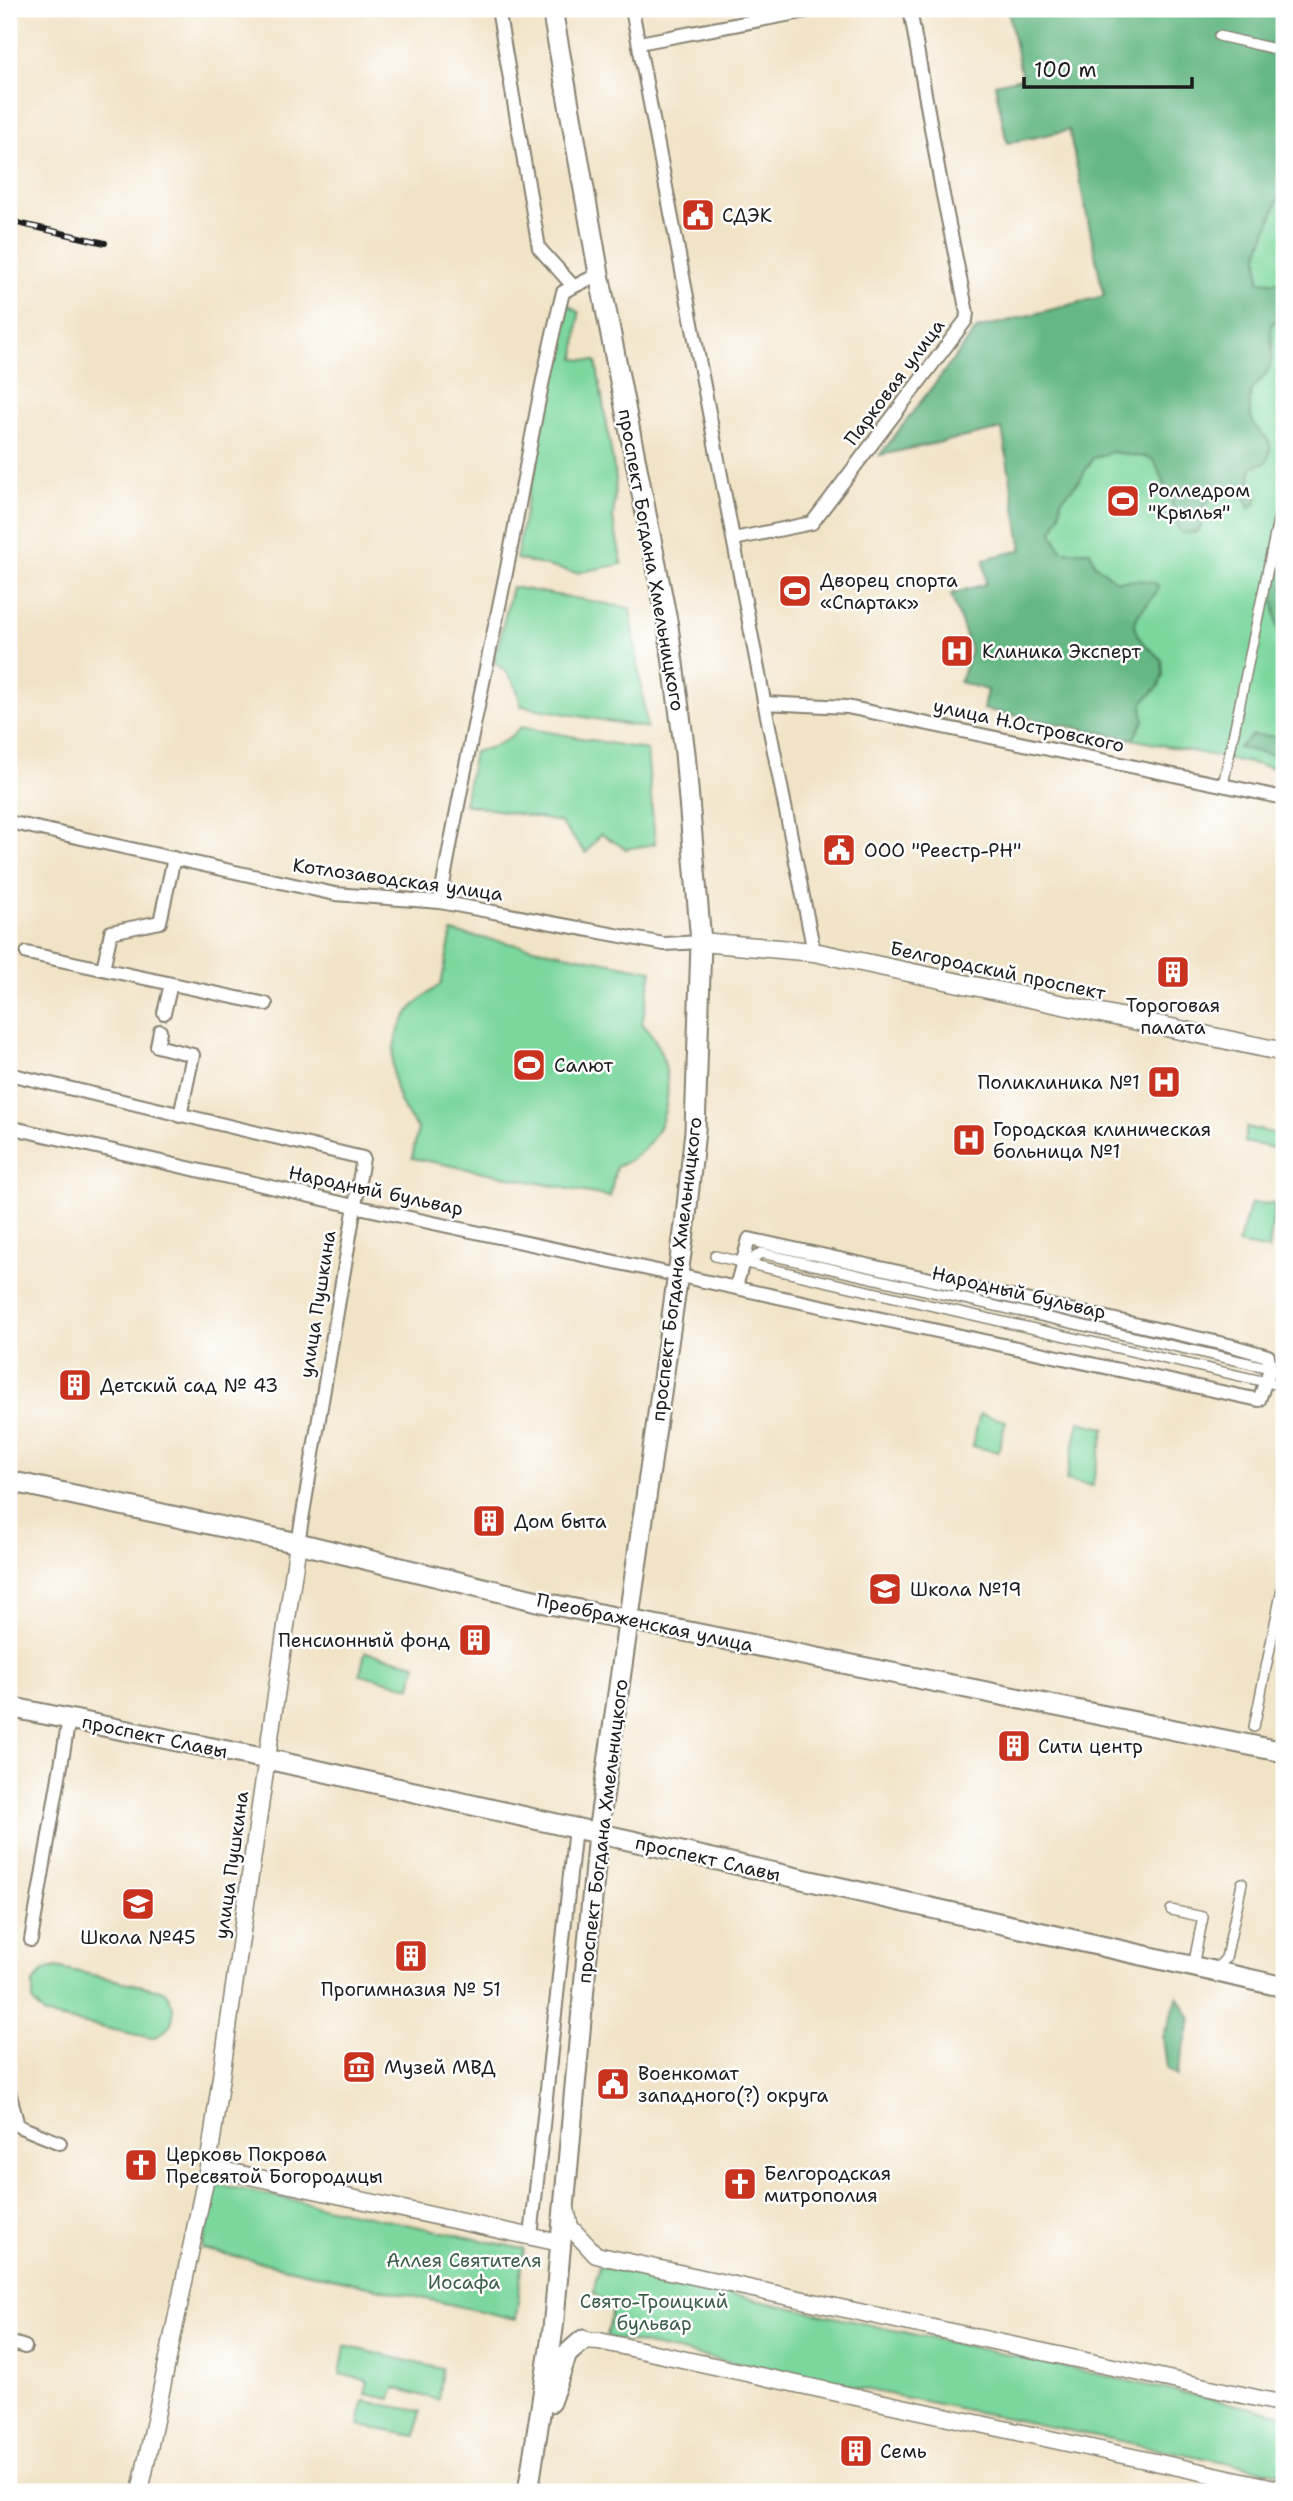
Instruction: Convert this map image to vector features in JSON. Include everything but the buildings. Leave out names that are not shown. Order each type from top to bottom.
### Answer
[{"type":"main road","name":"проспект Богдана Хмельницкого","points":[[528,2492],[553,2329],[598,1833],[679,1275],[695,1131],[700,938],[685,753],[668,626],[599,274],[552,9]]},
{"type":"main road","name":"Белгородский проспект","points":[[700,938],[814,952],[1284,1052]]},
{"type":"main road","name":"Преображенская улица","points":[[9,1481],[299,1543],[452,1581],[629,1619],[1284,1752]]},
{"type":"main road","name":"проспект Славы","points":[[9,1707],[267,1759],[1284,1987]]},
{"type":"main road","points":[[533,2453],[567,2354],[583,2340]]},
{"type":"street","points":[[498,9],[540,248],[573,286]]},
{"type":"street","points":[[632,9],[814,952]]},
{"type":"street","points":[[639,43],[818,9]]},
{"type":"street","name":"Парковая улица","points":[[734,539],[812,523],[966,320],[967,313],[910,9]]},
{"type":"street","points":[[1219,36],[1284,51]]},
{"type":"street","points":[[440,902],[454,815],[504,581],[549,348],[563,292],[599,274]]},
{"type":"street","points":[[1223,785],[1284,491]]},
{"type":"street","name":"улица Н.Островского","points":[[764,703],[846,707],[1284,798]]},
{"type":"street","name":"Котлозаводская улица","points":[[9,822],[335,894],[440,902],[664,944],[700,938]]},
{"type":"street","points":[[103,969],[111,932],[160,922],[174,858]]},
{"type":"street","points":[[26,953],[266,1004]]},
{"type":"street","points":[[164,1013],[170,984]]},
{"type":"street","points":[[160,1031],[157,1046],[193,1055],[180,1116]]},
{"type":"street","name":"Народный бульвар","points":[[9,1074],[363,1158]]},
{"type":"street","name":"Народный бульвар","points":[[9,1127],[354,1206],[1259,1400],[1267,1383]]},
{"type":"street","name":"улица Пушкина","points":[[140,2492],[208,2167],[299,1543],[363,1158]]},
{"type":"street","name":"Народный бульвар","points":[[745,1262],[749,1239],[1229,1345],[1284,1371]]},
{"type":"street","name":"Народный бульвар","points":[[745,1262],[761,1254],[1269,1362]]},
{"type":"street","points":[[715,1256],[1284,1386]]},
{"type":"street","points":[[736,1287],[745,1262]]},
{"type":"street","points":[[1267,1383],[1269,1362]]},
{"type":"street","points":[[1254,1727],[1284,1579]]},
{"type":"street","points":[[31,1940],[69,1719]]},
{"type":"street","points":[[531,2237],[575,1828]]},
{"type":"street","points":[[1214,1971],[1226,1958],[1242,1883]]},
{"type":"street","points":[[1171,1910],[1203,1917],[1193,1966]]},
{"type":"street","points":[[9,2091],[18,2126],[60,2143]]},
{"type":"street","points":[[208,2167],[560,2243]]},
{"type":"street","points":[[564,2197],[570,2227],[596,2255],[1284,2404]]},
{"type":"street","points":[[583,2340],[599,2341],[1284,2490]]},
{"type":"street","points":[[9,2342],[25,2347]]},
{"type":"green space","points":[[1008,9],[1284,9],[1284,770],[983,709],[987,690],[960,682],[971,650],[951,594],[986,584],[984,559],[1022,550],[1003,429],[880,455],[977,329],[1104,296],[1069,130],[1007,143],[995,84],[1022,78]]},
{"type":"green space","points":[[1008,9],[1284,9],[1284,183],[1258,254],[1259,281],[1284,283],[1284,314],[1271,325],[1272,361],[1269,368],[1251,390],[1252,420],[1270,444],[1266,463],[1253,466],[1250,474],[1250,482],[1257,497],[1256,503],[1250,508],[1245,496],[1234,493],[1219,495],[1204,503],[1200,529],[1195,533],[1182,533],[1155,462],[1150,458],[1112,452],[1093,458],[1080,480],[1061,500],[1060,514],[1052,533],[1062,551],[1090,551],[1095,564],[1116,581],[1140,580],[1153,582],[1158,587],[1137,617],[1135,625],[1141,640],[1162,660],[1163,674],[1159,686],[1142,706],[1144,720],[1133,739],[983,709],[987,690],[960,682],[971,650],[951,594],[986,584],[984,559],[1022,550],[1002,429],[880,455],[977,329],[1104,296],[1069,130],[1007,143],[995,84],[1022,78]]},
{"type":"green space","points":[[565,302],[579,313],[575,359],[596,361],[616,480],[613,519],[622,564],[576,573],[516,559]]},
{"type":"green space","points":[[1284,524],[1284,675],[1272,587]]},
{"type":"green space","points":[[512,587],[630,608],[647,728],[521,706],[513,681],[494,662]]},
{"type":"green space","points":[[521,727],[647,750],[655,844],[626,849],[601,834],[586,853],[560,822],[464,804],[474,752],[500,744]]},
{"type":"green space","points":[[1253,735],[1284,737],[1284,757],[1238,748]]},
{"type":"green space","name":"Салют","points":[[452,932],[652,971],[642,1023],[664,1060],[666,1102],[661,1123],[651,1141],[636,1156],[616,1167],[610,1197],[412,1158],[418,1128],[400,1101],[395,1085],[393,1053],[403,1022],[412,1008],[441,984]]},
{"type":"green space","points":[[1247,1127],[1284,1136],[1284,1150],[1244,1142]]},
{"type":"green space","points":[[1251,1203],[1275,1204],[1269,1250],[1238,1244]]},
{"type":"green space","points":[[980,1414],[1006,1421],[998,1452],[972,1446]]},
{"type":"green space","points":[[1079,1422],[1105,1428],[1092,1486],[1066,1480]]},
{"type":"green space","points":[[365,1652],[416,1664],[411,1687],[360,1674]]},
{"type":"green space","points":[[56,1967],[165,1991],[172,2005],[172,2019],[165,2030],[151,2038],[45,2015],[33,2002],[33,1983],[45,1970]]},
{"type":"green space","points":[[1178,1996],[1191,2019],[1177,2076],[1167,2069],[1163,2037]]},
{"type":"green space","name":"Аллея Святителя Иосафа","points":[[216,2184],[524,2249],[516,2319],[202,2249]]},
{"type":"green space","name":"Свято-Троицкий бульвар","points":[[599,2266],[1284,2415],[1284,2474],[607,2337],[613,2307],[593,2293]]},
{"type":"green space","points":[[345,2346],[442,2369],[438,2400],[395,2388],[391,2399],[365,2394],[368,2381],[340,2374]]},
{"type":"green space","points":[[363,2401],[420,2411],[416,2436],[359,2426]]},
{"type":"railway","points":[[9,221],[105,243]]},
{"type":"place","name":"СДЭК","points":[[698,215]]},
{"type":"place","name":"Ролледром \"Крылья\"","points":[[1123,501]]},
{"type":"place","name":"Дворец спорта «Спартак»","points":[[795,591]]},
{"type":"place","name":"Клиника Эксперт","points":[[957,651]]},
{"type":"place","name":"ООО \"Реестр-РН\"","points":[[839,850]]},
{"type":"place","name":"Тороговая палата","points":[[1173,972]]},
{"type":"place","name":"Салют","points":[[529,1065]]},
{"type":"place","name":"Поликлиника №1","points":[[1164,1082]]},
{"type":"place","name":"Городская клиническая больница №1","points":[[969,1140]]},
{"type":"place","name":"Детский сад № 43","points":[[75,1385]]},
{"type":"place","name":"Дом быта","points":[[489,1521]]},
{"type":"place","name":"Школа №19","points":[[885,1589]]},
{"type":"place","name":"Пенсионный фонд","points":[[475,1640]]},
{"type":"place","name":"Сити центр","points":[[1014,1746]]},
{"type":"place","name":"Школа №45","points":[[138,1904]]},
{"type":"place","name":"Прогимназия № 51","points":[[411,1956]]},
{"type":"place","name":"Музей МВД","points":[[359,2067]]},
{"type":"place","name":"Военкомат западного(?) округа","points":[[613,2084]]},
{"type":"place","name":"Церковь Покрова Пресвятой Богородицы","points":[[141,2165]]},
{"type":"place","name":"Белгородская митрополия","points":[[740,2184]]},
{"type":"place","name":"Семь","points":[[856,2451]]}]
